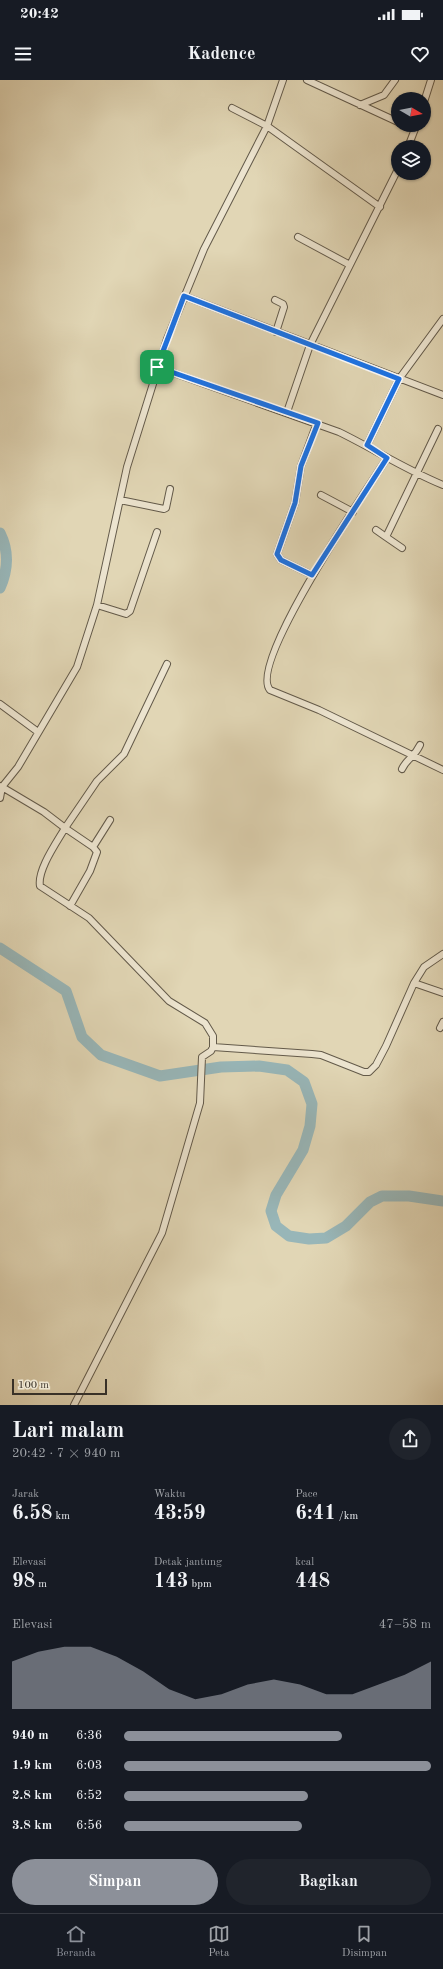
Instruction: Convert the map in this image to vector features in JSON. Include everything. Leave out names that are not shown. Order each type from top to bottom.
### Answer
[{"type":"street","points":[[0,798],[1,787],[18,767],[77,667],[97,605],[136,436],[157,367],[204,249],[267,126],[283,80]]},
{"type":"street","points":[[307,80],[391,119]]},
{"type":"street","points":[[360,105],[384,95],[395,80]]},
{"type":"street","points":[[427,92],[431,80]]},
{"type":"street","points":[[232,108],[267,126],[380,207]]},
{"type":"street","points":[[287,412],[310,345],[393,180]]},
{"type":"street","points":[[298,237],[350,265]]},
{"type":"street","points":[[184,296],[443,395]]},
{"type":"street","points":[[274,300],[283,304],[284,307],[276,332]]},
{"type":"street","points":[[367,445],[399,379],[443,318]]},
{"type":"street","points":[[157,367],[318,423],[367,445],[416,474],[443,485]]},
{"type":"street","points":[[312,575],[281,560],[277,554],[295,503],[301,466],[318,423]]},
{"type":"street","points":[[386,537],[438,429]]},
{"type":"street","points":[[387,458],[312,575],[276,647],[268,673],[268,687],[274,692],[312,707],[443,770]]},
{"type":"street","points":[[120,500],[164,509],[166,508],[170,489]]},
{"type":"street","points":[[321,495],[353,512]]},
{"type":"street","points":[[376,530],[402,548]]},
{"type":"street","points":[[97,605],[126,614],[130,611],[157,532]]},
{"type":"street","points":[[74,1405],[162,1233],[200,1103],[202,1088],[201,1060],[213,1047],[213,1036],[205,1023],[169,1001],[94,922],[43,889],[39,882],[43,868],[65,828],[97,782],[124,754],[167,664]]},
{"type":"street","points":[[0,704],[38,732]]},
{"type":"street","points":[[402,769],[408,760],[414,756],[420,745]]},
{"type":"street","points":[[1,787],[50,816],[93,847],[97,852],[90,871],[70,906]]},
{"type":"street","points":[[93,847],[110,820]]},
{"type":"street","points":[[213,1047],[321,1055],[364,1072],[369,1072],[376,1065],[386,1046],[414,984],[424,967],[443,954]]},
{"type":"street","points":[[414,984],[443,993]]},
{"type":"waterway","points":[[0,533],[6,554],[5,574],[0,588]]},
{"type":"waterway","points":[[0,948],[66,991],[82,1037],[101,1055],[160,1076],[221,1067],[259,1066],[287,1070],[304,1082],[312,1104],[310,1126],[303,1150],[276,1195],[271,1211],[276,1226],[289,1236],[309,1239],[326,1238],[346,1226],[370,1202],[382,1196],[409,1196],[443,1201]]},
{"type":"route","points":[[184,296],[399,379],[367,445],[387,458],[312,575],[281,560],[277,554],[295,503],[298,476],[301,466],[318,423],[157,367],[184,296]]}]
